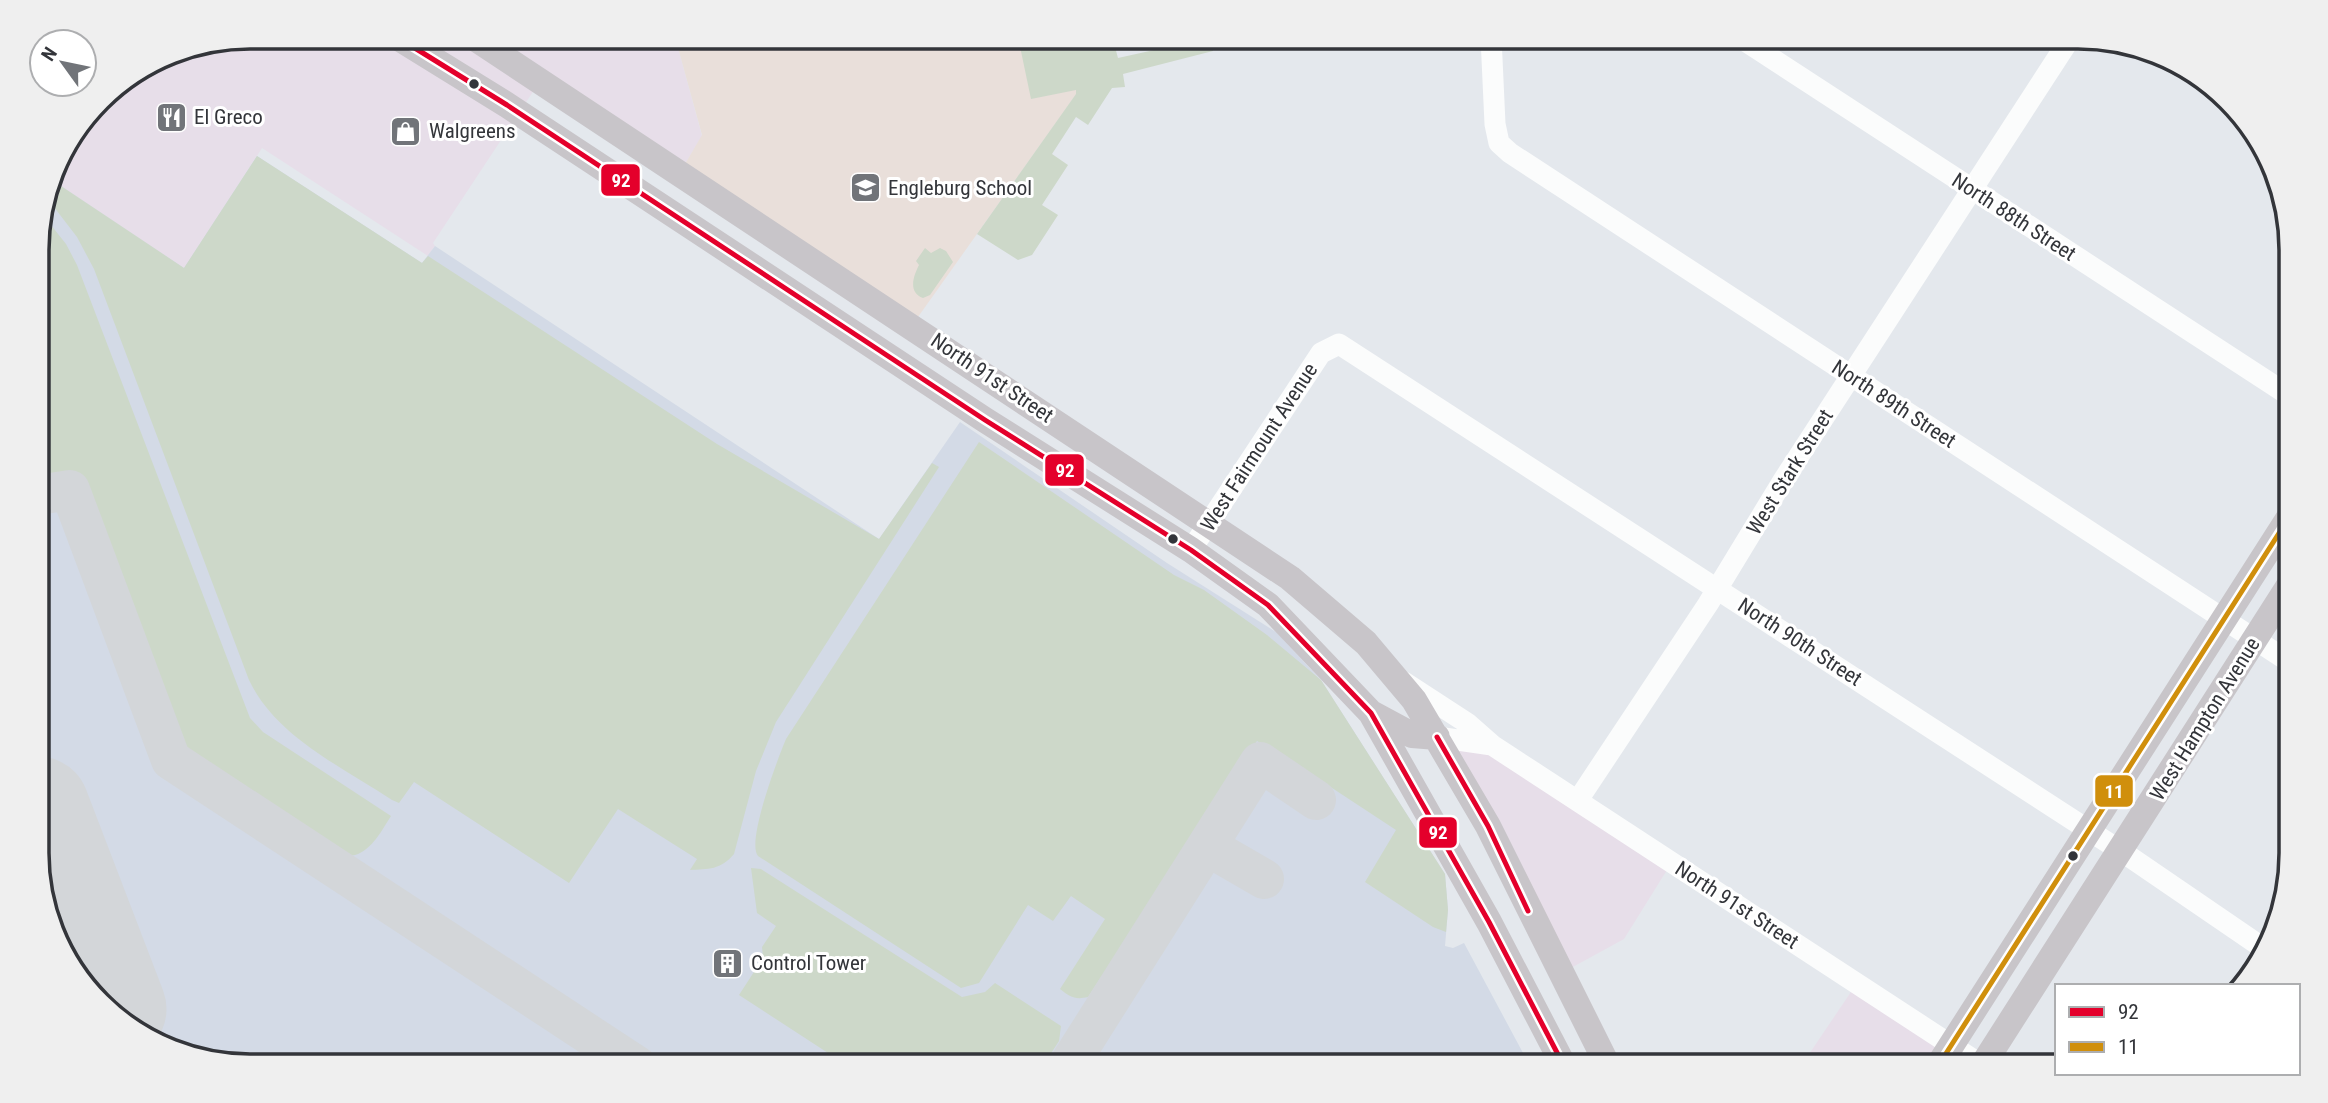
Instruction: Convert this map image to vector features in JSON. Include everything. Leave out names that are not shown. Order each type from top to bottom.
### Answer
[{"type":"main road","name":"North 91st Street","points":[[416,49],[537,124],[985,420],[1191,550],[1268,605],[1371,713]]},
{"type":"main road","name":"North 91st Street","points":[[491,49],[1006,387],[1290,578],[1366,643],[1392,674]]},
{"type":"main road","name":"West Hampton Avenue","points":[[1946,1054],[2279,533]]},
{"type":"main road","name":"West Hampton Avenue","points":[[1990,1054],[2279,602]]},
{"type":"main road","points":[[1392,674],[1414,700],[1488,826],[1602,1054]]},
{"type":"main road","points":[[1371,713],[1412,735],[1437,737]]},
{"type":"main road","points":[[1371,713],[1489,922],[1558,1054]]},
{"type":"street","name":"North 89th Street","points":[[1492,49],[1499,143],[1521,161],[2279,655]]},
{"type":"street","name":"North 88th Street","points":[[1757,49],[2279,389]]},
{"type":"street","name":"West Stark Street","points":[[1577,800],[1718,588],[1851,376],[2063,49]]},
{"type":"street","name":"North 90th Street","points":[[1329,347],[1339,344],[1379,367],[2121,851],[2257,944]]},
{"type":"street","name":"West Fairmount Avenue","points":[[1191,550],[1321,353],[1329,347]]},
{"type":"street","name":"North 91st Street","points":[[1392,674],[1944,1054]]},
{"type":"street","name":"North 91st Street","points":[[1437,737],[1492,745]]},
{"type":"shaded area","points":[[250,49],[678,49],[702,136],[685,164],[546,72],[433,243],[435,246],[428,256],[262,148],[184,269],[60,185],[76,150],[108,108],[138,83],[173,64],[211,53]]},
{"type":"shaded area","name":"Engleburg School","points":[[678,49],[1083,49],[1080,89],[918,317],[685,164],[702,135]]},
{"type":"shaded area","points":[[257,156],[422,263],[435,246],[879,539],[960,422],[1167,563],[1276,632],[1321,680],[1445,874],[1448,910],[1445,946],[1453,948],[1464,943],[1524,1054],[250,1054],[198,1047],[149,1027],[108,995],[76,954],[64,930],[51,879],[49,237],[60,185],[184,268]]},
{"type":"shaded area","points":[[1437,737],[1492,745],[1672,862],[1624,939],[1560,974]]},
{"type":"shaded area","points":[[1857,983],[1952,1045],[1946,1054],[1809,1054]]},
{"type":"green space","points":[[1021,49],[1116,49],[1118,58],[1159,49],[1213,49],[1123,74],[1125,87],[1112,88],[1088,125],[1076,117],[1052,154],[1068,165],[1042,205],[1058,215],[1032,255],[1018,260],[977,234],[1076,94],[1076,90],[1031,99]]},
{"type":"green space","points":[[257,156],[422,263],[428,256],[717,444],[879,539],[932,463],[939,467],[776,722],[756,771],[734,854],[714,868],[690,870],[697,859],[618,809],[569,883],[414,782],[399,803],[392,800],[312,749],[276,718],[249,680],[94,269],[77,237],[54,207],[60,185],[184,268]]},
{"type":"green space","points":[[51,225],[66,244],[77,265],[250,718],[263,732],[391,816],[367,849],[355,855],[342,853],[296,830],[216,775],[185,749],[167,717],[75,473],[49,477]]},
{"type":"green space","points":[[925,248],[931,253],[940,248],[946,251],[953,262],[930,295],[923,298],[915,292],[913,284],[919,265],[916,261]]},
{"type":"green space","points":[[979,442],[1174,575],[1204,590],[1267,635],[1321,680],[1445,874],[1448,910],[1446,932],[1433,927],[1365,882],[1396,830],[1326,784],[1323,787],[1279,761],[1280,754],[1257,741],[1088,997],[1073,997],[1060,989],[1105,919],[1071,896],[1053,921],[1028,905],[979,983],[961,988],[758,856],[755,848],[759,818],[786,739]]},
{"type":"green space","points":[[751,868],[761,869],[962,997],[985,992],[995,983],[1061,1026],[1059,1041],[1051,1054],[830,1054],[739,995],[763,958],[762,947],[776,926],[757,913]]},
{"type":"taxiway","points":[[49,493],[70,490],[171,760],[619,1054]]},
{"type":"taxiway","points":[[1076,1054],[1260,762],[1316,800]]},
{"type":"taxiway","points":[[1207,846],[1264,879]]},
{"type":"runway","points":[[49,837],[110,997]]},
{"type":"transit line","name":"92","points":[[416,49],[507,105],[985,420],[1191,550],[1268,605],[1371,713],[1489,922],[1558,1054]]},
{"type":"transit line","name":"11","points":[[1946,1054],[2279,533]]},
{"type":"transit line","name":"92","points":[[1437,737],[1488,826],[1528,911]]},
{"type":"place","name":"El Greco","points":[[171,117]]},
{"type":"place","name":"Walgreens","points":[[406,131]]},
{"type":"place","name":"Engleburg School","points":[[865,188]]},
{"type":"place","name":"Control Tower","points":[[728,963]]}]
